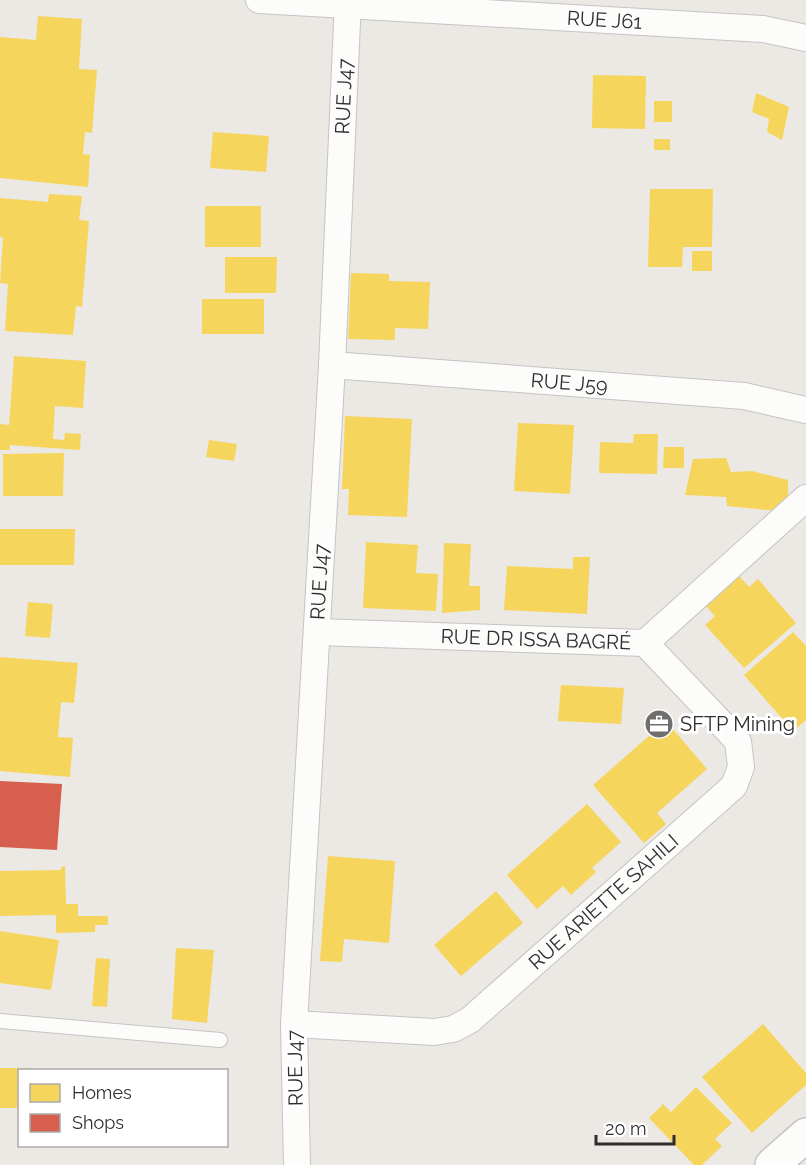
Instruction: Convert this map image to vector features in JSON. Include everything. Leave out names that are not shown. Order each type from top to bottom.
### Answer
[{"type":"main road","points":[[772,1165],[806,1135]]},
{"type":"street","name":"RUE J61","points":[[259,0],[348,3],[763,29],[806,38]]},
{"type":"street","name":"RUE J47","points":[[297,1165],[294,1024],[309,738],[318,632],[333,365],[348,3]]},
{"type":"street","name":"RUE J59","points":[[333,365],[744,396],[806,410]]},
{"type":"street","name":"RUE DR ISSA BAGRÉ","points":[[318,632],[645,643],[806,498]]},
{"type":"street","name":"RUE ARIETTE SAHILI","points":[[294,1024],[434,1032],[453,1029],[470,1020],[734,786],[741,766],[738,741],[645,643]]},
{"type":"lane","points":[[0,1021],[220,1040]]},
{"type":"building: Homes","points":[[38,16],[82,19],[79,69],[97,70],[92,133],[85,132],[83,154],[90,155],[88,187],[0,178],[0,37],[36,40]]},
{"type":"building: Homes","points":[[593,75],[646,76],[645,129],[592,128]]},
{"type":"building: Homes","points":[[756,93],[789,107],[782,140],[767,132],[769,119],[752,112]]},
{"type":"building: Homes","points":[[654,101],[672,101],[672,122],[654,122]]},
{"type":"building: Homes","points":[[213,132],[269,136],[266,172],[210,168]]},
{"type":"building: Homes","points":[[654,139],[670,139],[670,150],[654,150]]},
{"type":"building: Homes","points":[[650,189],[713,189],[712,247],[683,247],[682,267],[648,267]]},
{"type":"building: Homes","points":[[49,194],[82,196],[79,220],[89,221],[82,307],[76,306],[73,335],[5,331],[8,284],[0,283],[3,238],[0,237],[0,198],[48,202]]},
{"type":"building: Homes","points":[[205,206],[261,206],[261,247],[205,247]]},
{"type":"building: Homes","points":[[692,251],[712,251],[712,271],[692,271]]},
{"type":"building: Homes","points":[[225,257],[277,257],[276,293],[225,293]]},
{"type":"building: Homes","points":[[351,273],[389,274],[389,281],[430,282],[428,329],[395,328],[395,340],[348,339]]},
{"type":"building: Homes","points":[[202,299],[264,299],[264,334],[202,334]]},
{"type":"building: Homes","points":[[14,356],[86,361],[83,408],[55,406],[53,439],[64,440],[65,433],[81,434],[80,450],[10,445],[10,450],[0,450],[0,424],[9,425]]},
{"type":"building: Homes","points":[[345,416],[412,419],[407,517],[348,515],[349,489],[342,489]]},
{"type":"building: Homes","points":[[518,423],[574,425],[570,494],[514,491]]},
{"type":"building: Homes","points":[[634,434],[658,434],[657,474],[599,473],[600,442],[633,443]]},
{"type":"building: Homes","points":[[209,440],[237,444],[234,461],[206,457]]},
{"type":"building: Homes","points":[[664,447],[684,447],[684,468],[663,468]]},
{"type":"building: Homes","points":[[64,453],[63,496],[3,496],[3,454]]},
{"type":"building: Homes","points":[[726,458],[731,472],[752,471],[788,480],[788,506],[778,511],[727,506],[726,497],[685,495],[693,459]]},
{"type":"building: Homes","points":[[0,529],[75,529],[74,565],[0,565]]},
{"type":"building: Homes","points":[[366,542],[418,545],[416,573],[438,574],[436,611],[363,608]]},
{"type":"building: Homes","points":[[444,543],[471,544],[469,586],[480,586],[480,610],[442,613]]},
{"type":"building: Homes","points":[[573,557],[590,557],[587,614],[504,610],[507,566],[573,569]]},
{"type":"building: Homes","points":[[735,571],[749,587],[758,579],[796,623],[744,668],[705,625],[715,616],[701,601]]},
{"type":"building: Homes","points":[[28,602],[53,604],[50,638],[25,636]]},
{"type":"building: Homes","points":[[793,632],[806,646],[806,720],[793,731],[744,675]]},
{"type":"building: Homes","points":[[0,657],[78,663],[74,703],[61,702],[58,737],[73,738],[70,777],[0,771]]},
{"type":"building: Homes","points":[[561,685],[624,688],[621,724],[558,721]]},
{"type":"building: Homes","points":[[666,721],[707,769],[657,813],[666,824],[644,843],[593,785]]},
{"type":"building: Homes","points":[[587,804],[621,842],[592,868],[596,872],[571,895],[563,886],[537,909],[507,875]]},
{"type":"building: Homes","points":[[328,856],[395,861],[389,943],[344,939],[342,962],[320,961]]},
{"type":"building: Homes","points":[[65,866],[66,904],[78,904],[78,916],[108,916],[108,925],[95,925],[95,932],[56,933],[56,915],[0,916],[0,871],[61,870],[61,867]]},
{"type":"building: Homes","points":[[496,891],[523,923],[461,976],[434,945]]},
{"type":"building: Homes","points":[[0,931],[59,940],[51,990],[0,983]]},
{"type":"building: Homes","points":[[176,948],[214,950],[207,1023],[172,1019]]},
{"type":"building: Homes","points":[[96,958],[110,959],[107,1007],[92,1006]]},
{"type":"building: Homes","points":[[763,1024],[806,1073],[806,1085],[752,1133],[702,1077]]},
{"type":"building: Homes","points":[[0,1068],[35,1068],[18,1069],[18,1108],[0,1108]]},
{"type":"building: Homes","points":[[696,1087],[732,1123],[715,1139],[722,1146],[702,1165],[694,1165],[649,1118],[663,1104],[671,1112]]},
{"type":"building: Shops","points":[[0,781],[62,784],[57,850],[0,847]]},
{"type":"place","name":"SFTP Mining","points":[[659,724]]}]
